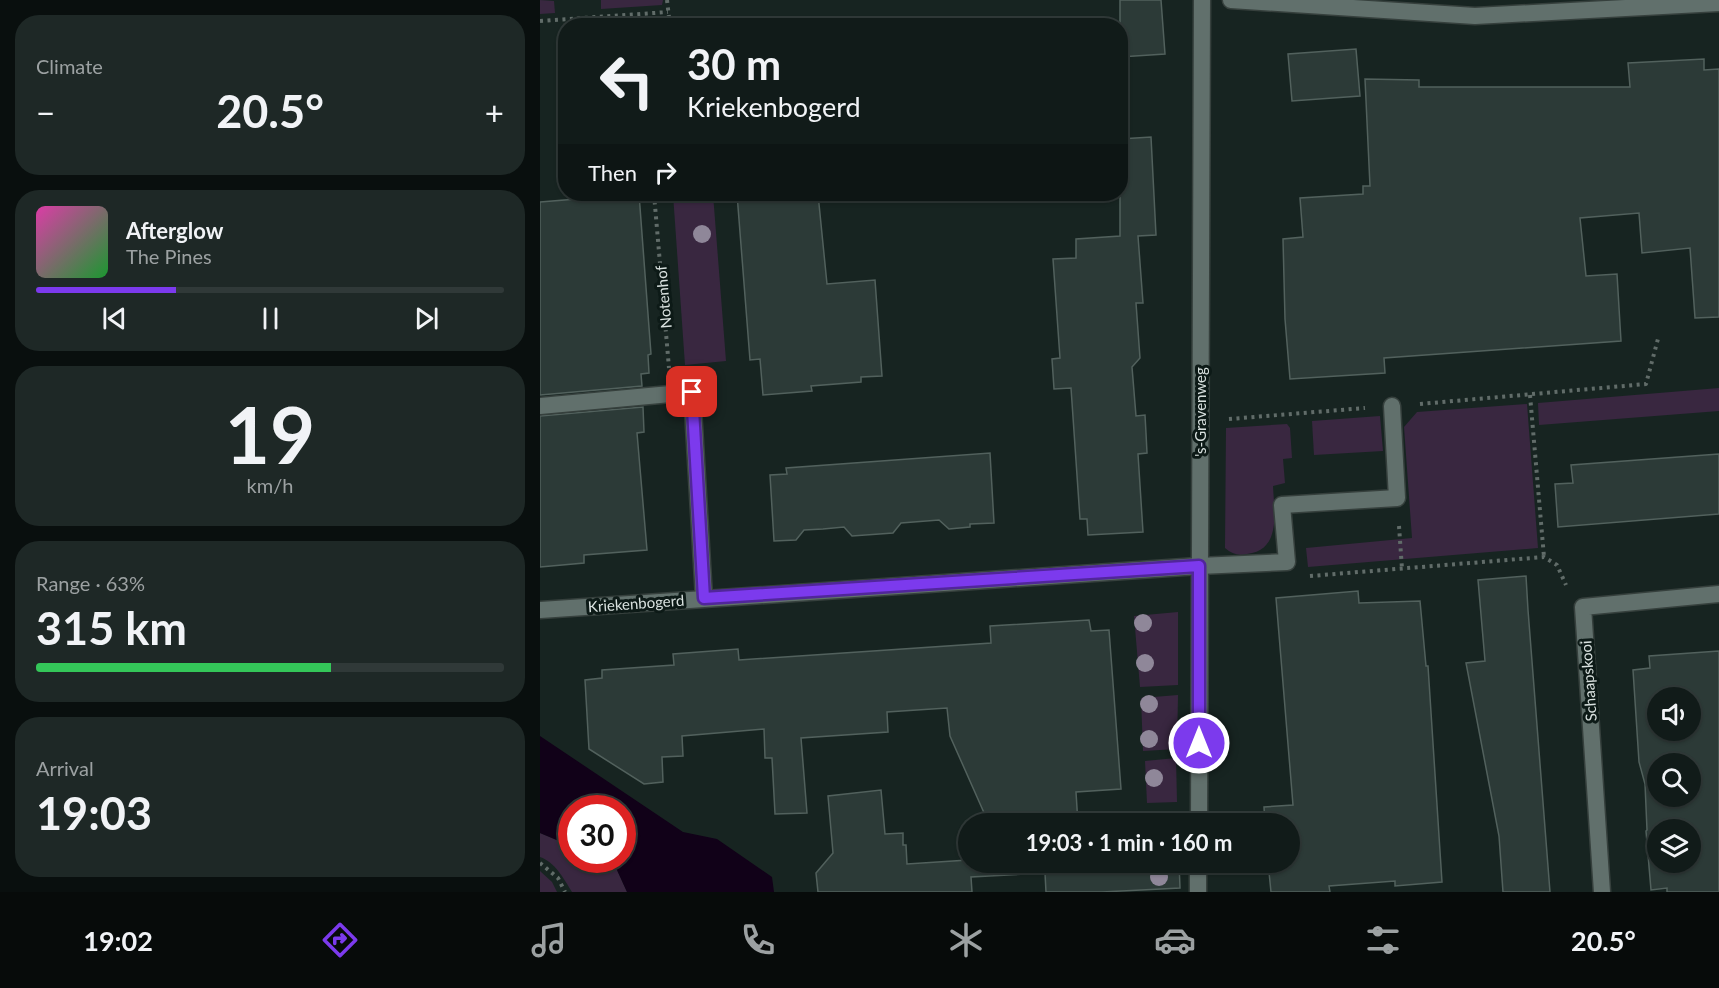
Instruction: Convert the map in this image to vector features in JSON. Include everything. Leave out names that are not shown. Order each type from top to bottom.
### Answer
[{"type":"street","name":"'s-Gravenweg","points":[[1198,813],[1202,0]]},
{"type":"street","points":[[1231,0],[1475,16],[1719,3]]},
{"type":"street","points":[[540,406],[692,392],[704,598]]},
{"type":"street","points":[[1392,406],[1397,498]]},
{"type":"street","name":"Kriekenbogerd","points":[[540,610],[1287,562],[1282,505],[1397,498]]},
{"type":"street","points":[[1583,607],[1719,594]]},
{"type":"street","name":"Schaapskooi","points":[[1583,607],[1602,892]]},
{"type":"street","points":[[1198,873],[1198,892]]},
{"type":"path","points":[[667,0],[669,18]]},
{"type":"path","points":[[583,18],[668,12]]},
{"type":"path","points":[[540,21],[558,20]]},
{"type":"path","name":"Notenhof","points":[[655,201],[670,370],[692,392]]},
{"type":"path","points":[[1200,422],[1646,384],[1659,335]]},
{"type":"path","points":[[1530,395],[1544,557]]},
{"type":"path","points":[[1397,498],[1402,569]]},
{"type":"path","points":[[1299,577],[1544,557],[1557,565],[1571,597],[1583,607]]},
{"type":"path","points":[[540,863],[558,878],[565,892]]},
{"type":"shaded area","points":[[540,0],[554,1],[555,13],[540,14]]},
{"type":"shaded area","points":[[601,0],[663,0],[662,5],[601,9]]},
{"type":"shaded area","points":[[673,201],[714,201],[726,361],[685,365]]},
{"type":"shaded area","points":[[1719,388],[1719,411],[1539,425],[1538,403]]},
{"type":"shaded area","points":[[1527,404],[1538,548],[1308,567],[1306,548],[1412,538],[1404,427],[1417,412]]},
{"type":"shaded area","points":[[1380,416],[1383,451],[1314,455],[1312,421]]},
{"type":"shaded area","points":[[1287,424],[1290,428],[1292,458],[1283,459],[1285,483],[1273,486],[1274,528],[1271,537],[1258,551],[1238,555],[1225,548],[1226,428]]},
{"type":"shaded area","points":[[1178,612],[1178,685],[1140,687],[1134,616]]},
{"type":"shaded area","points":[[1178,695],[1177,749],[1143,751],[1141,698]]},
{"type":"shaded area","points":[[540,736],[628,795],[558,795],[558,841],[540,833]]},
{"type":"shaded area","points":[[1176,758],[1177,802],[1147,803],[1145,761]]},
{"type":"shaded area","points":[[636,800],[683,832],[717,839],[772,877],[774,892],[627,892],[618,873],[636,873]]},
{"type":"shaded area","points":[[540,833],[558,841],[558,871],[540,857]]},
{"type":"shaded area","points":[[540,871],[552,882],[557,892],[540,892]]},
{"type":"shaded area","points":[[559,873],[618,873],[627,892],[572,892]]},
{"type":"building","points":[[1120,0],[1161,0],[1165,54],[1128,56],[1128,18],[1120,18]]},
{"type":"building","points":[[1356,49],[1360,96],[1292,101],[1288,54]]},
{"type":"building","points":[[1704,59],[1704,70],[1719,69],[1719,317],[1695,318],[1690,248],[1642,253],[1639,213],[1580,218],[1586,276],[1617,274],[1621,341],[1384,358],[1385,373],[1290,379],[1285,319],[1283,239],[1303,237],[1300,198],[1363,194],[1363,186],[1370,186],[1365,79],[1419,80],[1419,87],[1630,87],[1628,63]]},
{"type":"building","points":[[1151,137],[1156,235],[1138,236],[1143,303],[1136,303],[1140,358],[1132,367],[1136,416],[1145,415],[1147,453],[1138,454],[1143,532],[1088,535],[1087,519],[1080,519],[1071,388],[1054,389],[1052,359],[1060,358],[1053,259],[1076,258],[1076,239],[1120,236],[1120,201],[1128,201],[1128,138]]},
{"type":"building","points":[[640,201],[651,354],[648,355],[649,373],[641,374],[642,386],[540,395],[540,202]]},
{"type":"building","points":[[738,201],[819,201],[827,284],[875,280],[882,376],[861,377],[861,382],[811,386],[812,391],[763,395],[760,359],[750,360]]},
{"type":"building","points":[[643,407],[644,432],[637,433],[647,550],[584,555],[584,563],[540,567],[540,416]]},
{"type":"building","points":[[990,453],[994,523],[970,524],[970,527],[949,529],[939,520],[901,523],[893,533],[852,536],[844,527],[804,530],[796,540],[774,541],[770,475],[787,474],[786,468]]},
{"type":"building","points":[[1719,454],[1719,514],[1558,527],[1555,484],[1573,483],[1571,465]]},
{"type":"building","points":[[1526,576],[1550,892],[1503,892],[1499,836],[1466,663],[1485,661],[1478,580]]},
{"type":"building","points":[[1358,591],[1359,603],[1420,601],[1426,666],[1428,666],[1442,882],[1395,886],[1395,881],[1329,886],[1330,892],[1271,892],[1269,873],[1300,873],[1300,813],[1264,813],[1264,807],[1293,805],[1276,598]]},
{"type":"building","points":[[1089,620],[1091,631],[1109,630],[1121,789],[1076,792],[1077,813],[984,813],[950,736],[947,708],[887,712],[888,732],[801,738],[807,813],[775,814],[772,758],[765,758],[764,729],[682,736],[683,756],[662,757],[663,782],[644,784],[589,749],[585,680],[602,678],[602,670],[674,665],[673,654],[738,649],[739,660],[991,643],[990,626]]},
{"type":"building","points":[[1719,651],[1719,892],[1667,892],[1667,888],[1651,890],[1650,873],[1701,873],[1701,819],[1647,819],[1647,830],[1645,784],[1639,762],[1633,670],[1650,668],[1649,656]]},
{"type":"building","points":[[881,790],[885,834],[903,833],[907,864],[958,861],[958,873],[1045,873],[971,877],[972,892],[818,892],[816,873],[833,853],[828,796]]},
{"type":"building","points":[[1045,873],[1179,873],[1180,888],[1046,892]]},
{"type":"route","points":[[692,392],[704,598],[1199,566],[1199,743]]}]
